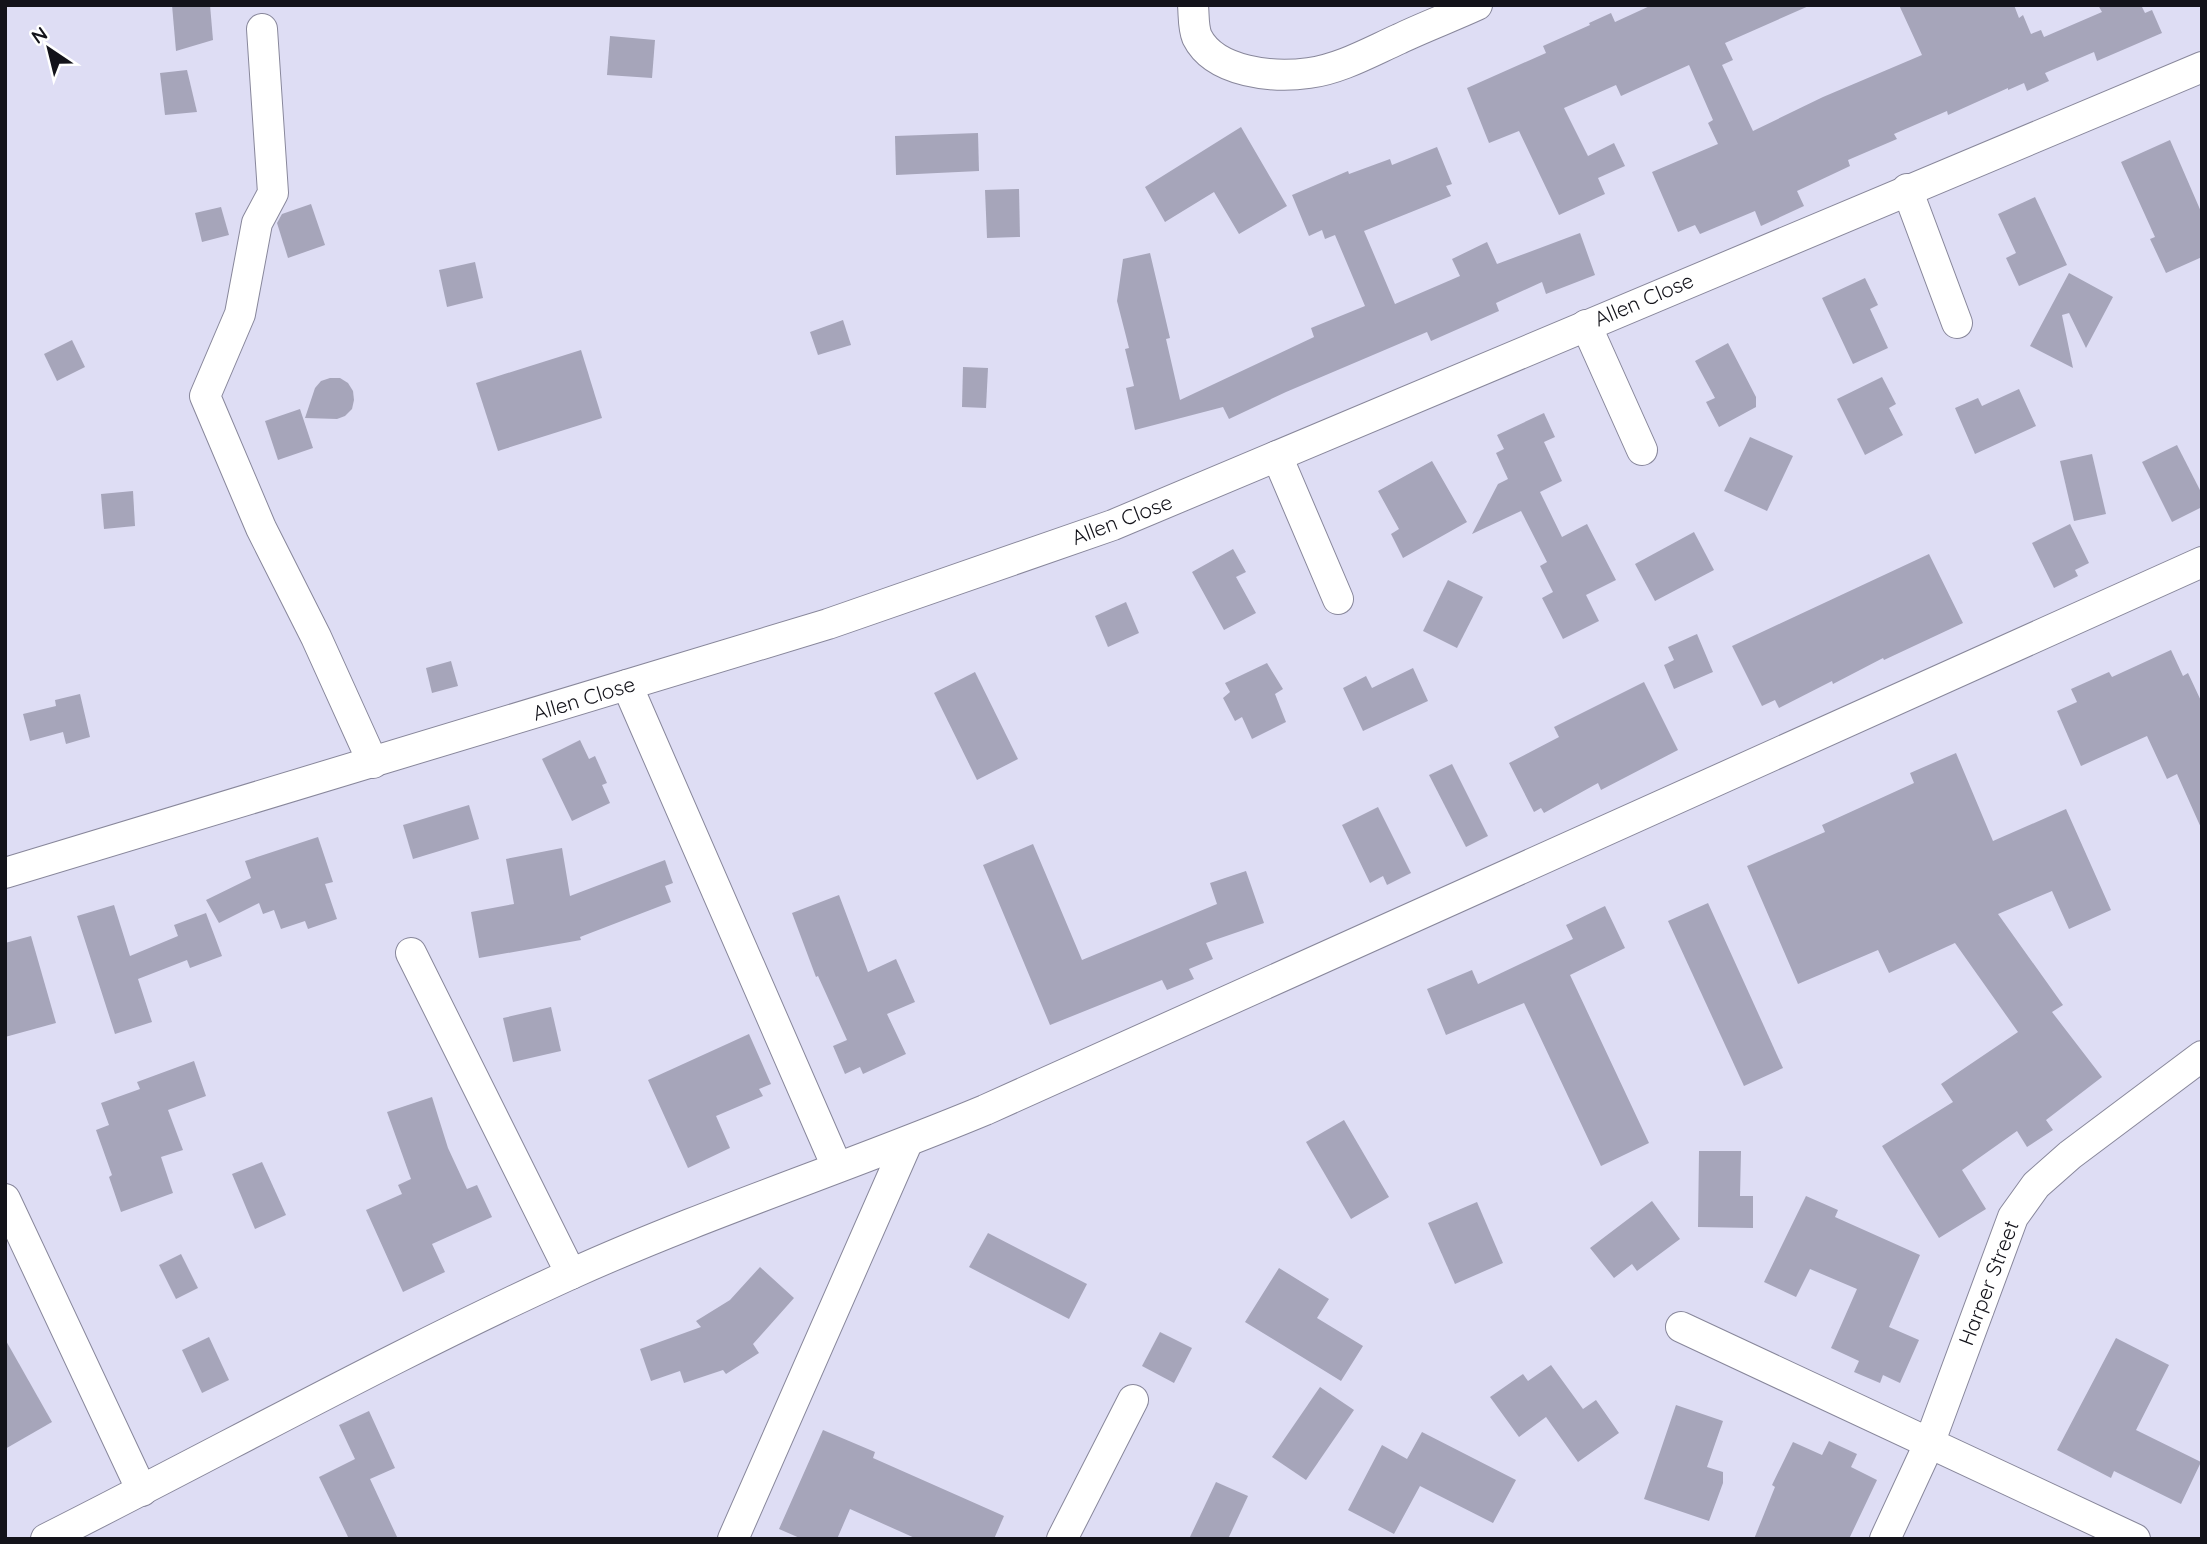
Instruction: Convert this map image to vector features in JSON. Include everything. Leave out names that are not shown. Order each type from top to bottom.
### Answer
[{"type":"street","points":[[1193,5],[1197,37],[1209,52],[1239,68],[1289,74],[1310,73],[1337,65],[1478,5]]},
{"type":"street","points":[[262,29],[273,194],[257,223],[240,314],[205,396],[261,528],[316,637],[373,762]]},
{"type":"street","name":"Allen Close","points":[[5,873],[828,624],[1113,525],[2202,66]]},
{"type":"street","points":[[1907,189],[1957,323]]},
{"type":"street","points":[[1586,325],[1642,450]]},
{"type":"street","points":[[1277,456],[1338,599]]},
{"type":"street","points":[[46,1539],[356,1379],[572,1274],[837,1167],[907,1143],[998,1104],[2202,562]]},
{"type":"street","points":[[627,685],[837,1167]]},
{"type":"street","points":[[411,953],[572,1274]]},
{"type":"street","name":"Harper Street","points":[[1885,1539],[1929,1444],[2013,1217],[2036,1185],[2070,1156],[2202,1056]]},
{"type":"street","points":[[733,1539],[907,1143]]},
{"type":"street","points":[[5,1199],[142,1490]]},
{"type":"street","points":[[1681,1327],[2135,1539]]},
{"type":"street","points":[[1062,1539],[1133,1400]]},
{"type":"building","points":[[172,5],[210,5],[213,40],[176,51]]},
{"type":"building","points":[[1652,5],[1811,5],[1725,43],[1733,60],[1722,65],[1753,131],[1823,97],[1922,55],[1899,5],[2014,5],[2019,18],[2023,15],[2031,34],[2041,30],[2044,37],[2102,12],[2098,5],[2141,5],[2145,13],[2152,10],[2162,33],[2097,61],[2094,52],[2045,73],[2049,81],[2027,91],[2024,83],[2008,88],[1948,115],[1947,111],[1894,134],[1897,139],[1848,160],[1850,166],[1797,191],[1804,206],[1761,226],[1755,211],[1700,234],[1695,225],[1678,232],[1652,172],[1718,144],[1708,123],[1713,120],[1689,65],[1621,96],[1616,85],[1564,108],[1588,156],[1614,143],[1625,166],[1598,178],[1605,194],[1559,215],[1519,131],[1489,143],[1467,88],[1546,53],[1543,46],[1611,13],[1615,22]]},
{"type":"building","points":[[610,36],[655,40],[652,78],[607,75]]},
{"type":"building","points":[[187,70],[197,112],[165,115],[160,73]]},
{"type":"building","points":[[1241,127],[1287,206],[1239,234],[1214,192],[1165,222],[1145,187]]},
{"type":"building","points":[[978,133],[979,171],[896,175],[895,136]]},
{"type":"building","points":[[2170,140],[2202,214],[2202,257],[2166,273],[2150,239],[2155,237],[2121,162]]},
{"type":"building","points":[[1437,147],[1452,184],[1446,186],[1451,196],[1364,231],[1395,304],[1460,276],[1452,259],[1487,242],[1497,264],[1580,233],[1595,275],[1546,294],[1542,282],[1496,303],[1499,311],[1431,341],[1427,332],[1229,419],[1223,407],[1135,430],[1126,388],[1134,386],[1125,349],[1129,348],[1117,301],[1123,259],[1150,253],[1170,338],[1166,339],[1180,400],[1314,337],[1311,328],[1365,306],[1335,235],[1325,239],[1322,230],[1309,236],[1292,195],[1348,171],[1349,174],[1390,159],[1392,165]]},
{"type":"building","points":[[1019,189],[1020,237],[987,238],[985,190]]},
{"type":"building","points":[[2035,197],[2067,265],[2019,286],[2006,258],[2016,253],[1998,214]]},
{"type":"building","points":[[311,204],[325,245],[288,258],[277,223],[282,214]]},
{"type":"building","points":[[221,207],[229,235],[202,242],[195,213]]},
{"type":"building","points":[[475,262],[483,298],[447,307],[439,270]]},
{"type":"building","points":[[2069,273],[2113,297],[2086,348],[2069,313],[2062,315],[2073,368],[2030,346]]},
{"type":"building","points":[[1865,278],[1878,305],[1870,309],[1888,348],[1853,364],[1822,298]]},
{"type":"building","points":[[843,320],[851,345],[818,355],[810,332]]},
{"type":"building","points":[[72,340],[85,367],[57,381],[44,354]]},
{"type":"building","points":[[1728,343],[1756,397],[1756,407],[1719,427],[1706,402],[1715,398],[1695,361]]},
{"type":"building","points":[[581,350],[602,418],[498,451],[476,383]]},
{"type":"building","points":[[963,367],[988,368],[986,408],[962,407]]},
{"type":"building","points":[[1882,377],[1896,404],[1889,408],[1903,435],[1865,455],[1837,399]]},
{"type":"building","points":[[340,378],[348,383],[353,391],[352,409],[337,419],[305,418],[315,388],[321,381]]},
{"type":"building","points":[[2019,389],[2036,426],[1975,454],[1955,408],[1978,398],[1982,406]]},
{"type":"building","points":[[300,409],[313,448],[278,460],[265,421]]},
{"type":"building","points":[[1544,413],[1555,437],[1544,442],[1562,481],[1540,492],[1562,537],[1587,524],[1616,580],[1586,595],[1599,621],[1563,639],[1542,598],[1553,592],[1540,566],[1547,562],[1521,511],[1472,534],[1498,484],[1508,479],[1496,453],[1504,449],[1497,435]]},
{"type":"building","points":[[1750,437],[1793,456],[1767,511],[1724,491]]},
{"type":"building","points":[[2177,445],[2202,494],[2202,507],[2172,522],[2142,462]]},
{"type":"building","points":[[2092,454],[2106,514],[2074,521],[2060,461]]},
{"type":"building","points":[[1432,461],[1467,522],[1403,558],[1391,534],[1399,529],[1378,491]]},
{"type":"building","points":[[133,491],[135,526],[104,529],[101,494]]},
{"type":"building","points":[[2070,524],[2089,563],[2075,570],[2078,576],[2054,588],[2032,543]]},
{"type":"building","points":[[1694,532],[1714,570],[1655,601],[1635,564]]},
{"type":"building","points":[[1233,549],[1246,572],[1236,577],[1256,613],[1224,630],[1192,572]]},
{"type":"building","points":[[1929,554],[1963,623],[1884,660],[1883,658],[1833,684],[1832,681],[1779,708],[1775,700],[1762,706],[1732,646]]},
{"type":"building","points":[[1448,580],[1483,597],[1457,648],[1423,631]]},
{"type":"building","points":[[1126,602],[1139,633],[1108,647],[1095,616]]},
{"type":"building","points":[[1697,634],[1713,672],[1674,689],[1664,665],[1674,660],[1668,647]]},
{"type":"building","points":[[2171,650],[2183,676],[2188,673],[2202,703],[2202,830],[2177,774],[2167,779],[2147,736],[2081,766],[2057,711],[2077,702],[2071,689],[2109,672],[2112,677]]},
{"type":"building","points":[[451,661],[458,686],[432,693],[426,668]]},
{"type":"building","points":[[1267,663],[1283,689],[1275,694],[1286,722],[1252,739],[1242,717],[1235,721],[1223,698],[1230,692],[1225,683]]},
{"type":"building","points":[[1413,668],[1428,701],[1363,731],[1343,688],[1366,676],[1372,688]]},
{"type":"building","points":[[975,672],[1018,759],[977,780],[934,693]]},
{"type":"building","points":[[1644,682],[1678,750],[1601,790],[1598,783],[1544,813],[1541,808],[1534,812],[1509,763],[1559,737],[1554,727]]},
{"type":"building","points":[[80,694],[90,737],[66,744],[63,732],[30,741],[23,714],[56,706],[55,700]]},
{"type":"building","points":[[580,740],[589,759],[595,756],[607,783],[602,785],[610,803],[572,821],[542,759]]},
{"type":"building","points":[[1956,753],[1993,841],[2066,809],[2111,910],[2069,929],[2052,891],[1998,914],[2063,1005],[2052,1012],[2102,1077],[2046,1120],[2053,1130],[2027,1147],[2017,1131],[1962,1170],[1986,1209],[1939,1238],[1882,1146],[1953,1102],[1941,1084],[2018,1032],[1955,943],[1889,973],[1878,950],[1798,984],[1747,866],[1825,832],[1822,825],[1914,783],[1910,773]]},
{"type":"building","points":[[1452,764],[1488,836],[1466,847],[1429,775]]},
{"type":"building","points":[[469,805],[479,839],[413,859],[403,825]]},
{"type":"building","points":[[1378,807],[1411,873],[1387,885],[1383,876],[1370,883],[1342,825]]},
{"type":"building","points":[[318,837],[333,882],[325,884],[337,919],[308,929],[305,921],[281,929],[274,910],[263,914],[259,903],[219,923],[206,900],[251,878],[245,861]]},
{"type":"building","points":[[1033,844],[1082,960],[1217,904],[1210,883],[1246,871],[1264,923],[1206,943],[1213,959],[1189,969],[1194,979],[1167,990],[1162,980],[1050,1025],[983,865]]},
{"type":"building","points":[[562,848],[570,896],[665,860],[673,883],[665,886],[671,902],[580,937],[581,940],[479,958],[471,912],[514,904],[506,859]]},
{"type":"building","points":[[839,895],[868,972],[896,959],[915,1002],[887,1014],[906,1054],[863,1074],[860,1067],[845,1074],[833,1046],[847,1040],[818,976],[816,977],[792,913]]},
{"type":"building","points":[[1708,903],[1783,1068],[1744,1086],[1668,921]]},
{"type":"building","points":[[114,905],[130,956],[178,936],[174,925],[206,913],[222,956],[190,968],[187,960],[138,979],[152,1022],[115,1034],[77,916]]},
{"type":"building","points":[[1605,906],[1625,948],[1570,975],[1649,1143],[1601,1166],[1524,1003],[1446,1035],[1427,989],[1472,970],[1478,984],[1573,939],[1566,925]]},
{"type":"building","points":[[31,936],[56,1023],[5,1037],[5,943]]},
{"type":"building","points":[[551,1007],[561,1051],[513,1062],[503,1018]]},
{"type":"building","points":[[749,1034],[771,1084],[759,1089],[763,1096],[716,1116],[730,1148],[688,1168],[648,1080]]},
{"type":"building","points":[[194,1061],[206,1096],[168,1110],[183,1150],[161,1157],[173,1193],[121,1212],[109,1177],[112,1175],[96,1130],[109,1125],[101,1103],[140,1089],[137,1082]]},
{"type":"building","points":[[432,1097],[448,1148],[467,1189],[477,1185],[492,1217],[432,1244],[445,1272],[403,1292],[366,1210],[402,1194],[398,1185],[411,1179],[387,1112]]},
{"type":"building","points":[[1344,1120],[1389,1197],[1351,1219],[1306,1142]]},
{"type":"building","points":[[1699,1151],[1741,1151],[1740,1196],[1753,1196],[1753,1228],[1698,1227]]},
{"type":"building","points":[[262,1162],[286,1215],[255,1229],[232,1174]]},
{"type":"building","points":[[1806,1196],[1838,1210],[1835,1217],[1920,1255],[1889,1327],[1919,1340],[1900,1383],[1883,1375],[1880,1383],[1854,1372],[1859,1361],[1831,1348],[1857,1289],[1810,1269],[1796,1297],[1764,1282]]},
{"type":"building","points":[[1652,1201],[1680,1239],[1637,1271],[1632,1264],[1614,1278],[1590,1248]]},
{"type":"building","points":[[1477,1202],[1503,1263],[1455,1284],[1428,1223]]},
{"type":"building","points":[[988,1233],[1087,1284],[1069,1319],[969,1267]]},
{"type":"building","points":[[181,1254],[198,1288],[176,1299],[159,1265]]},
{"type":"building","points":[[760,1267],[794,1298],[753,1344],[759,1353],[726,1374],[723,1370],[684,1383],[680,1371],[651,1381],[640,1349],[701,1327],[696,1321],[730,1300]]},
{"type":"building","points":[[1279,1268],[1329,1299],[1317,1318],[1363,1346],[1341,1381],[1245,1322]]},
{"type":"building","points":[[1160,1332],[1192,1348],[1174,1383],[1142,1366]]},
{"type":"building","points":[[209,1337],[229,1380],[202,1393],[182,1350]]},
{"type":"building","points":[[2116,1338],[2169,1365],[2136,1430],[2201,1462],[2181,1504],[2114,1471],[2111,1478],[2057,1450]]},
{"type":"building","points":[[5,1339],[52,1422],[5,1449]]},
{"type":"building","points":[[1551,1365],[1583,1409],[1596,1400],[1619,1433],[1578,1462],[1546,1417],[1519,1437],[1490,1397],[1523,1374],[1528,1381]]},
{"type":"building","points":[[1320,1387],[1354,1410],[1306,1480],[1272,1457]]},
{"type":"building","points":[[1676,1405],[1723,1421],[1707,1467],[1723,1472],[1723,1483],[1709,1521],[1644,1499]]},
{"type":"building","points":[[369,1411],[395,1468],[370,1479],[398,1539],[349,1539],[319,1477],[355,1459],[339,1425]]},
{"type":"building","points":[[823,1430],[875,1452],[873,1458],[1004,1516],[994,1539],[917,1539],[850,1509],[837,1539],[802,1539],[779,1529]]},
{"type":"building","points":[[1422,1432],[1516,1480],[1493,1523],[1420,1486],[1394,1534],[1348,1510],[1382,1445],[1407,1459]]},
{"type":"building","points":[[1829,1441],[1857,1454],[1851,1467],[1877,1480],[1849,1539],[1754,1539],[1775,1487],[1772,1485],[1793,1442],[1822,1455]]},
{"type":"building","points":[[1216,1482],[1248,1496],[1228,1539],[1189,1539]]}]
